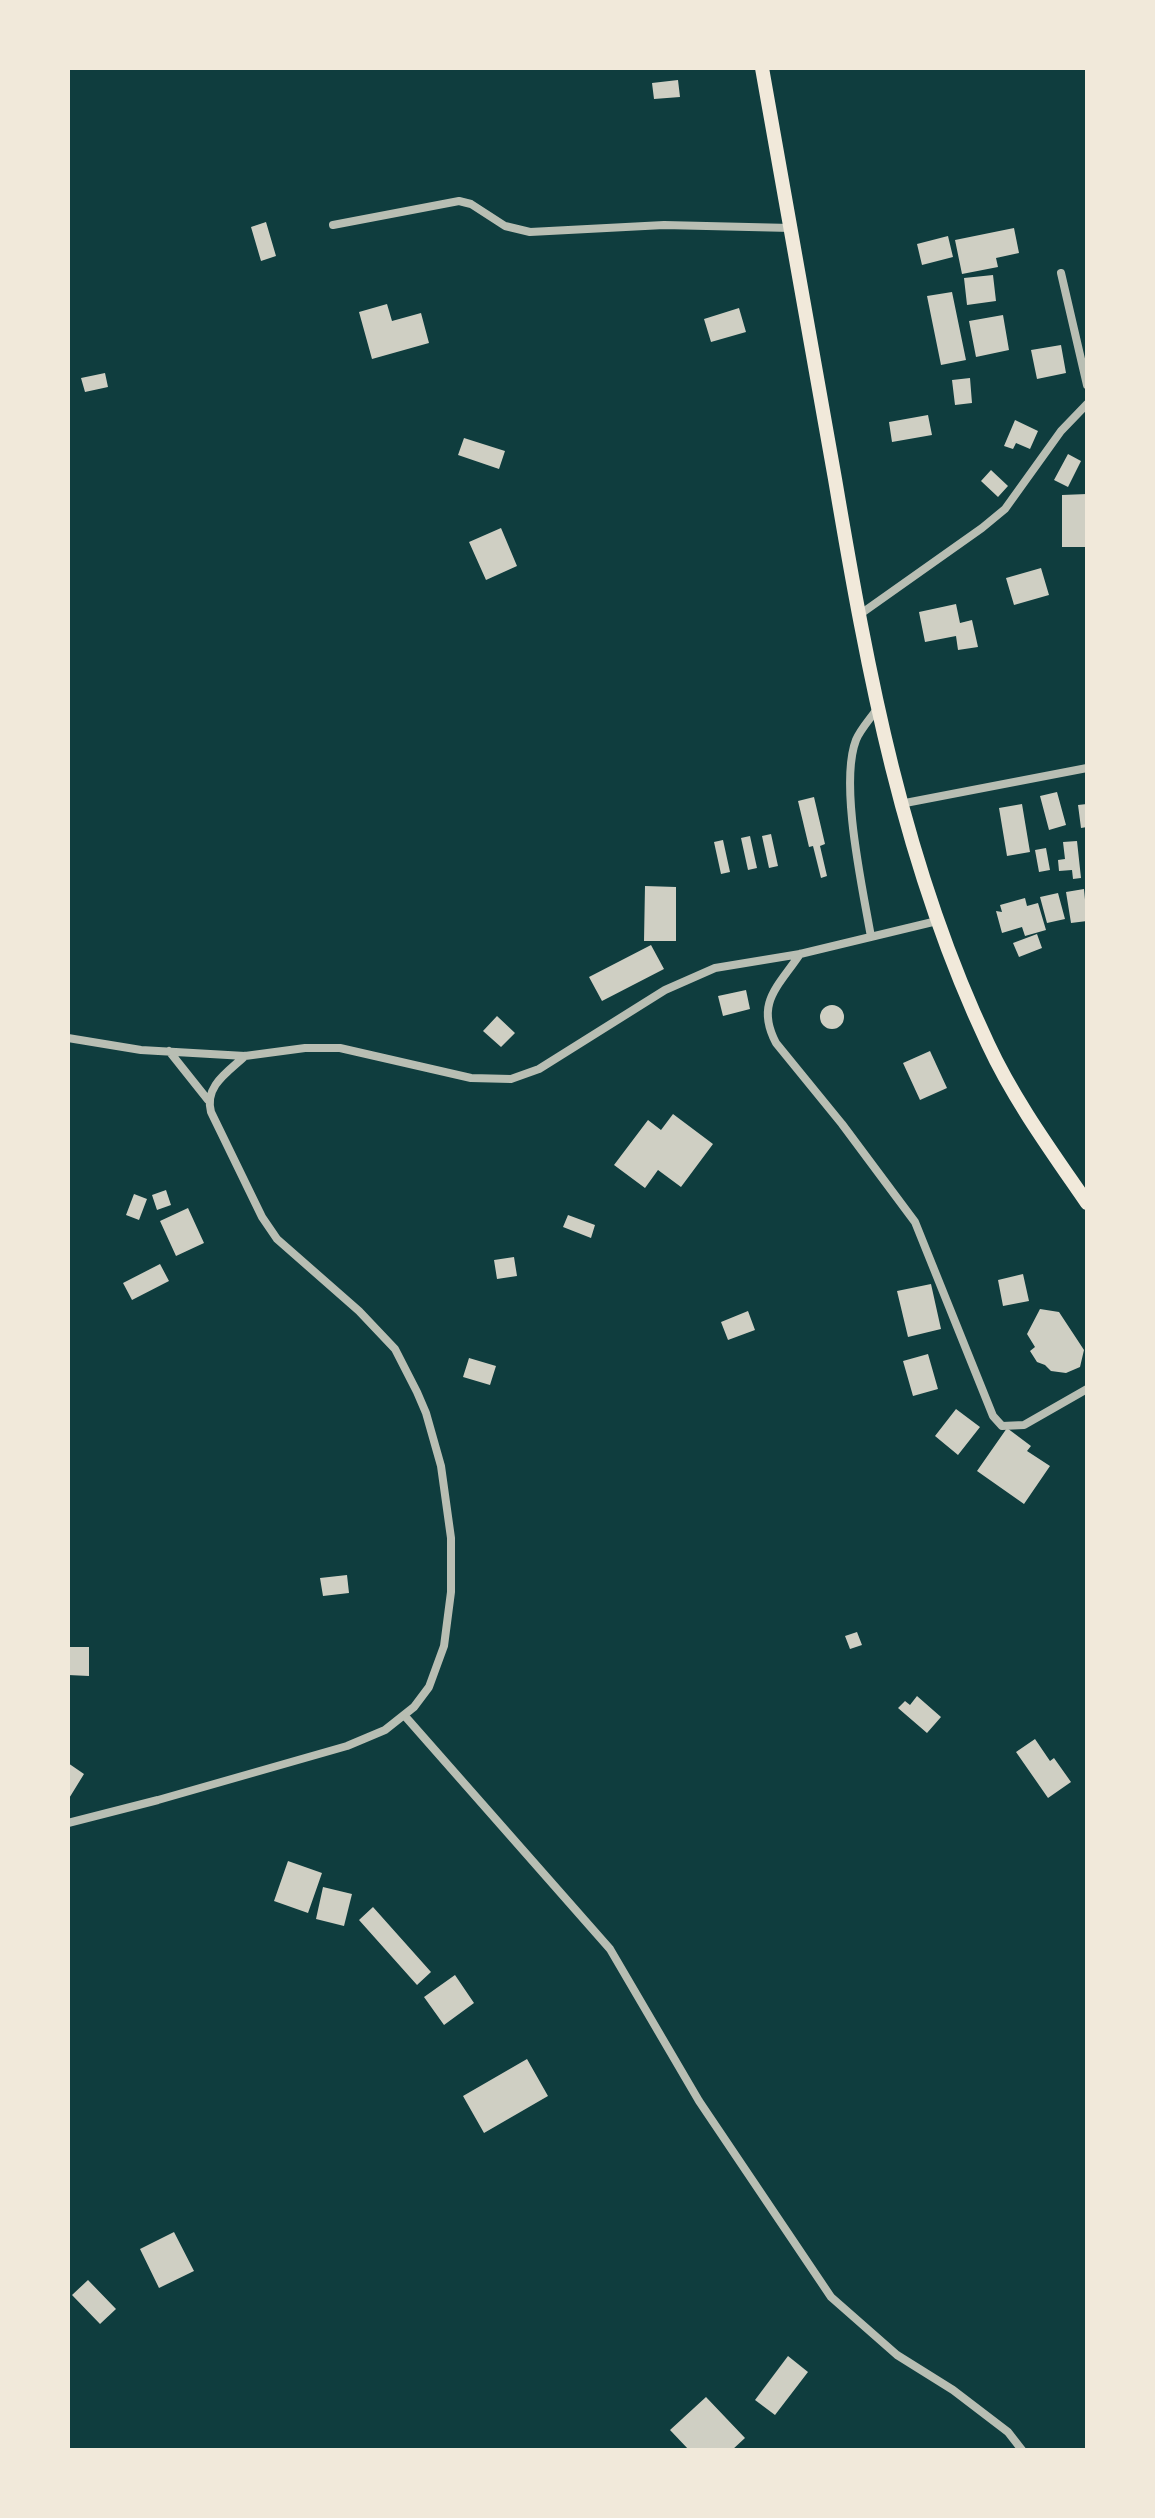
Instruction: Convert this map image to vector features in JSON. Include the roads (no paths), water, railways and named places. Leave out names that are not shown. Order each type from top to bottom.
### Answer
[{"type":"main road","points":[[762,68],[858,616],[900,804],[937,921],[988,1045],[1044,1140],[1087,1203]]},
{"type":"street","points":[[333,225],[459,201],[471,204],[505,226],[530,232],[664,225],[791,228]]},
{"type":"street","points":[[1061,273],[1087,385]]},
{"type":"street","points":[[858,616],[1005,509],[1061,431],[1087,404]]},
{"type":"street","points":[[871,937],[853,829],[852,759],[856,739],[877,709]]},
{"type":"street","points":[[900,804],[1087,768]]},
{"type":"street","points":[[68,1038],[141,1050],[245,1056],[305,1048],[340,1048],[471,1078],[511,1079],[539,1069],[665,990],[715,968],[800,954],[937,921]]},
{"type":"street","points":[[800,954],[769,1001],[765,1016],[768,1028],[776,1043],[852,1136],[915,1222],[993,1416],[1002,1426],[1024,1425],[1087,1389]]},
{"type":"street","points":[[68,1823],[347,1746],[385,1730],[414,1707],[429,1687],[444,1646],[451,1592],[451,1538],[441,1466],[426,1413],[395,1349],[359,1311],[277,1239],[257,1206],[208,1100],[169,1051]]},
{"type":"street","points":[[208,1100],[211,1089],[245,1056]]},
{"type":"street","points":[[404,1715],[610,1949],[699,2101],[831,2297],[897,2355],[953,2390],[1008,2432],[1022,2450]]}]
